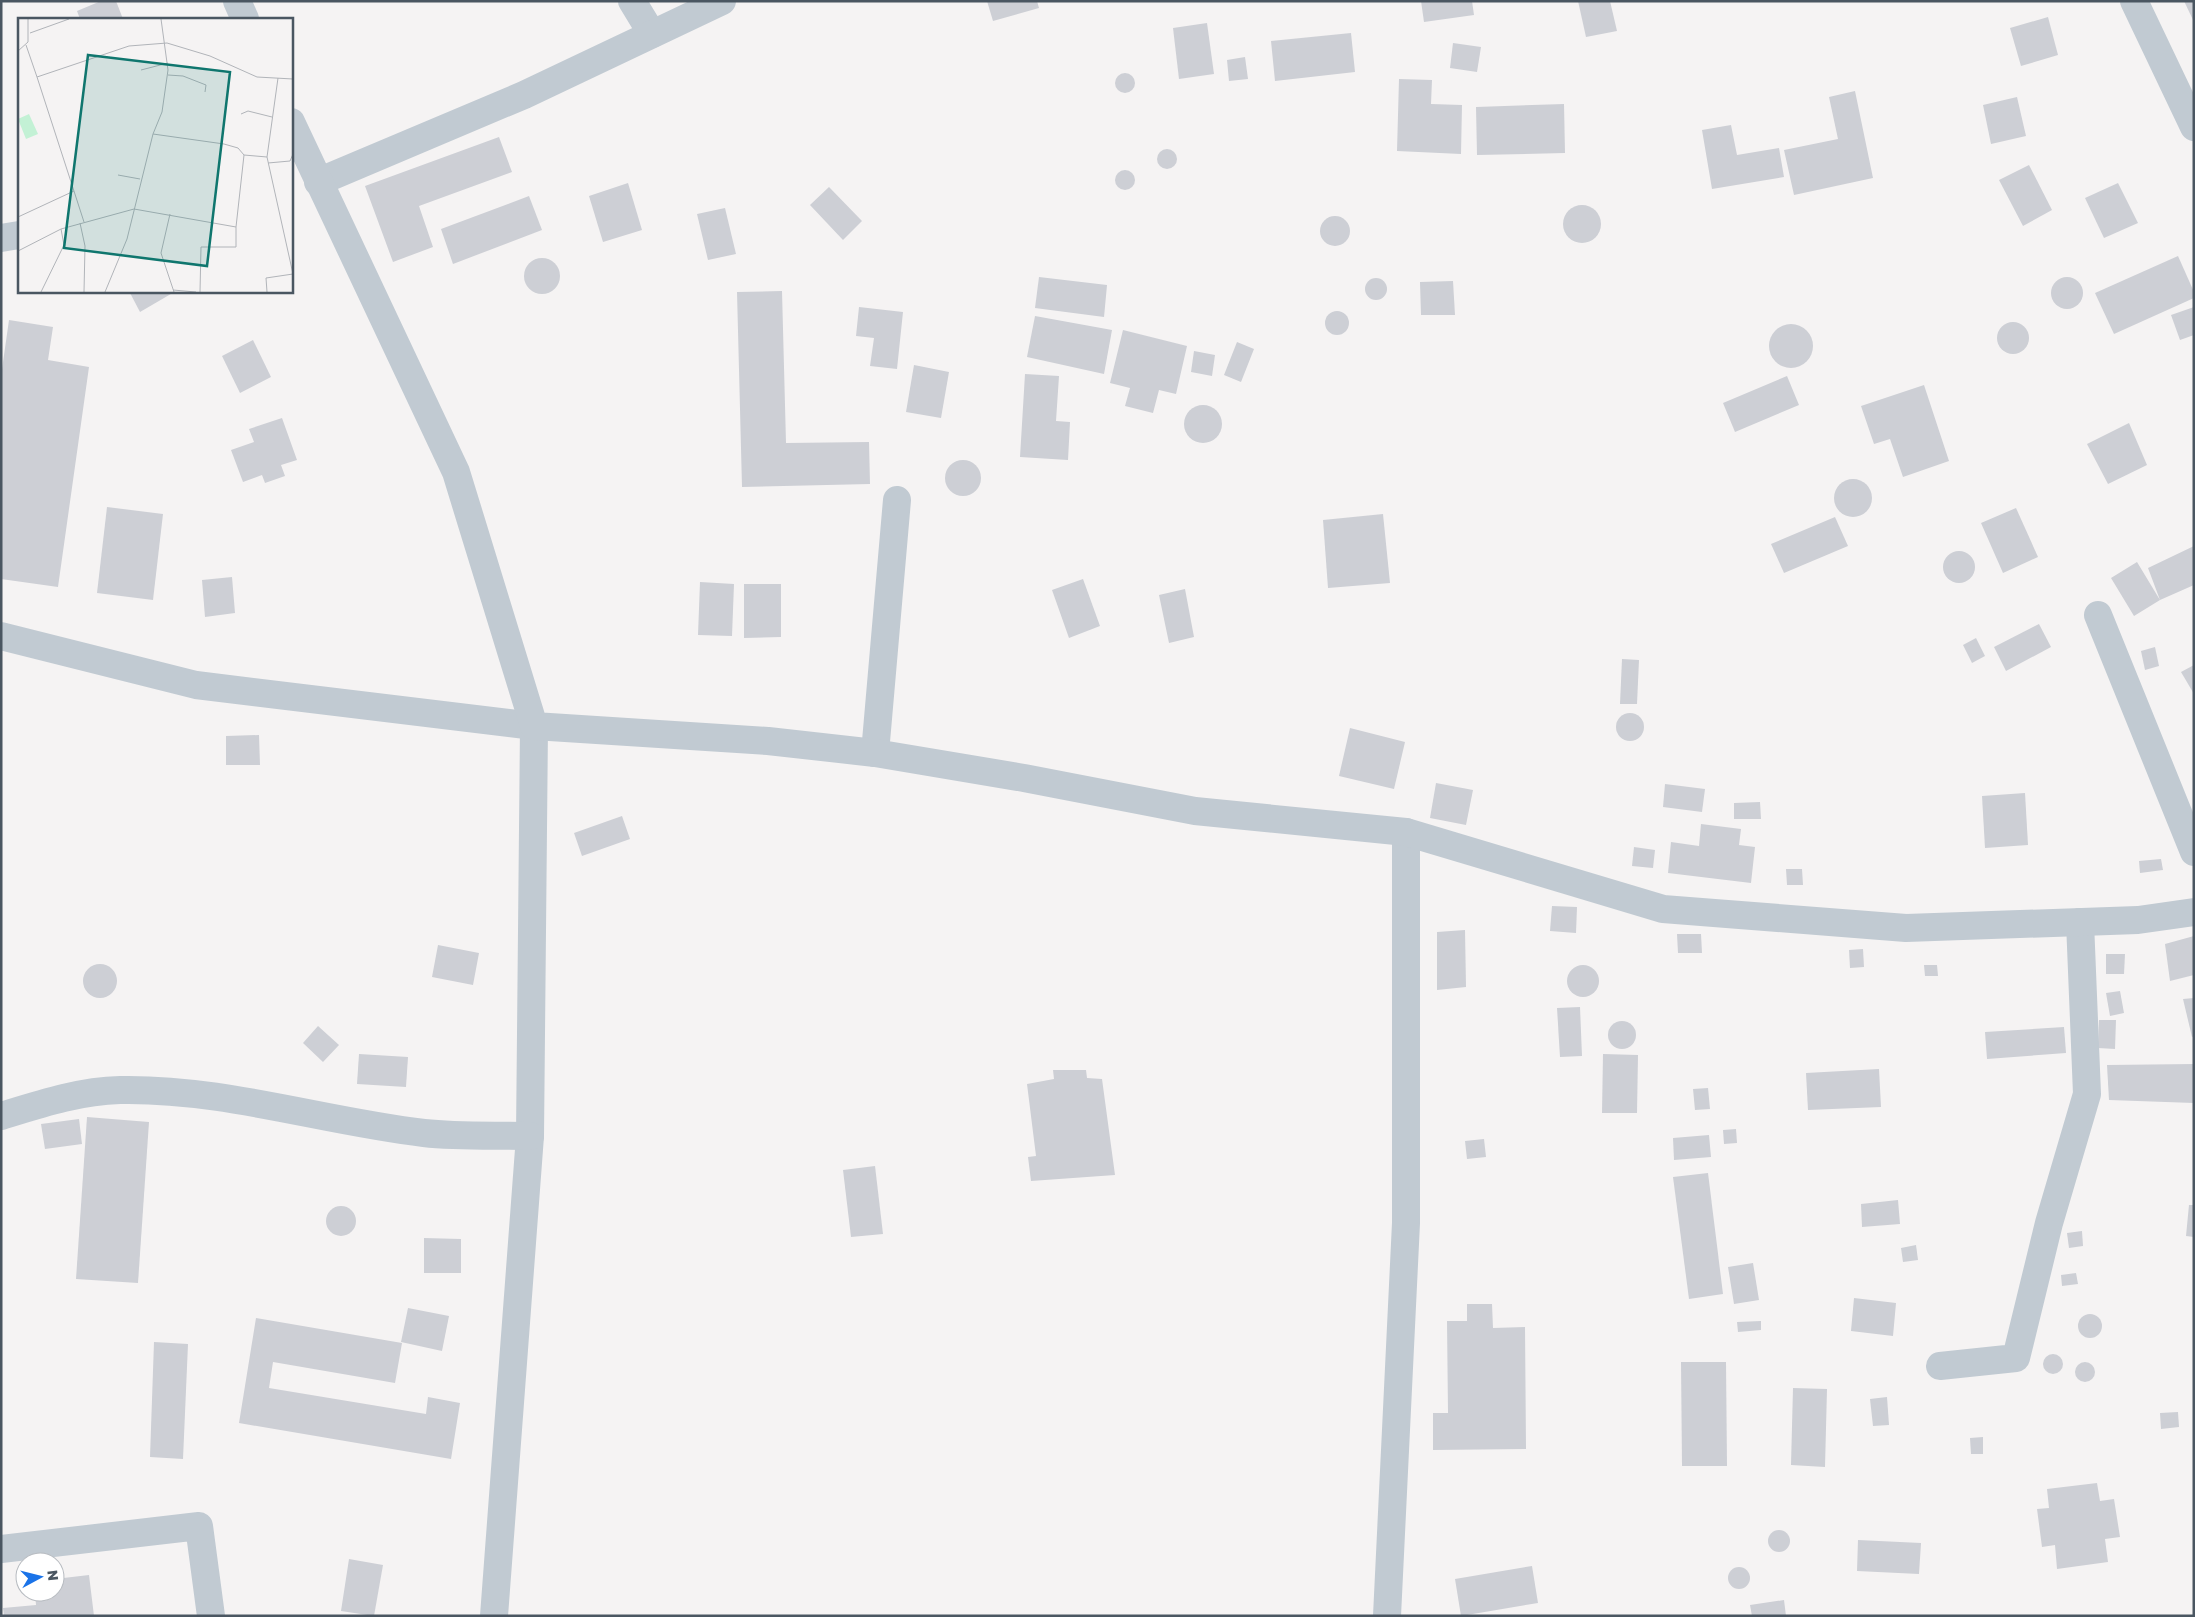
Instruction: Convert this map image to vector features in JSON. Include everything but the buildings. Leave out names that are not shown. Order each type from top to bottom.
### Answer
[{"type":"street","points":[[237,1],[244,18]]},
{"type":"street","points":[[632,1],[652,34]]},
{"type":"street","points":[[318,182],[524,94],[722,1]]},
{"type":"street","points":[[2134,1],[2194,127]]},
{"type":"street","points":[[295,138],[318,182],[456,472],[534,726],[530,1136],[494,1616]]},
{"type":"street","points":[[1,238],[18,235]]},
{"type":"street","points":[[875,753],[897,500]]},
{"type":"street","points":[[2098,614],[2194,852]]},
{"type":"street","points":[[1,636],[196,685],[534,726],[768,741],[875,753],[1024,778],[1196,811],[1406,832],[1663,909],[1906,928],[2138,920],[2194,912]]},
{"type":"street","points":[[1387,1616],[1406,1223],[1406,832]]},
{"type":"street","points":[[1940,1366],[2016,1358],[2049,1224],[2087,1094],[2080,922]]},
{"type":"street","points":[[1,1116],[80,1093],[119,1090],[188,1094],[273,1106],[425,1133],[530,1136]]},
{"type":"street","points":[[1,1549],[199,1526],[211,1616]]}]
